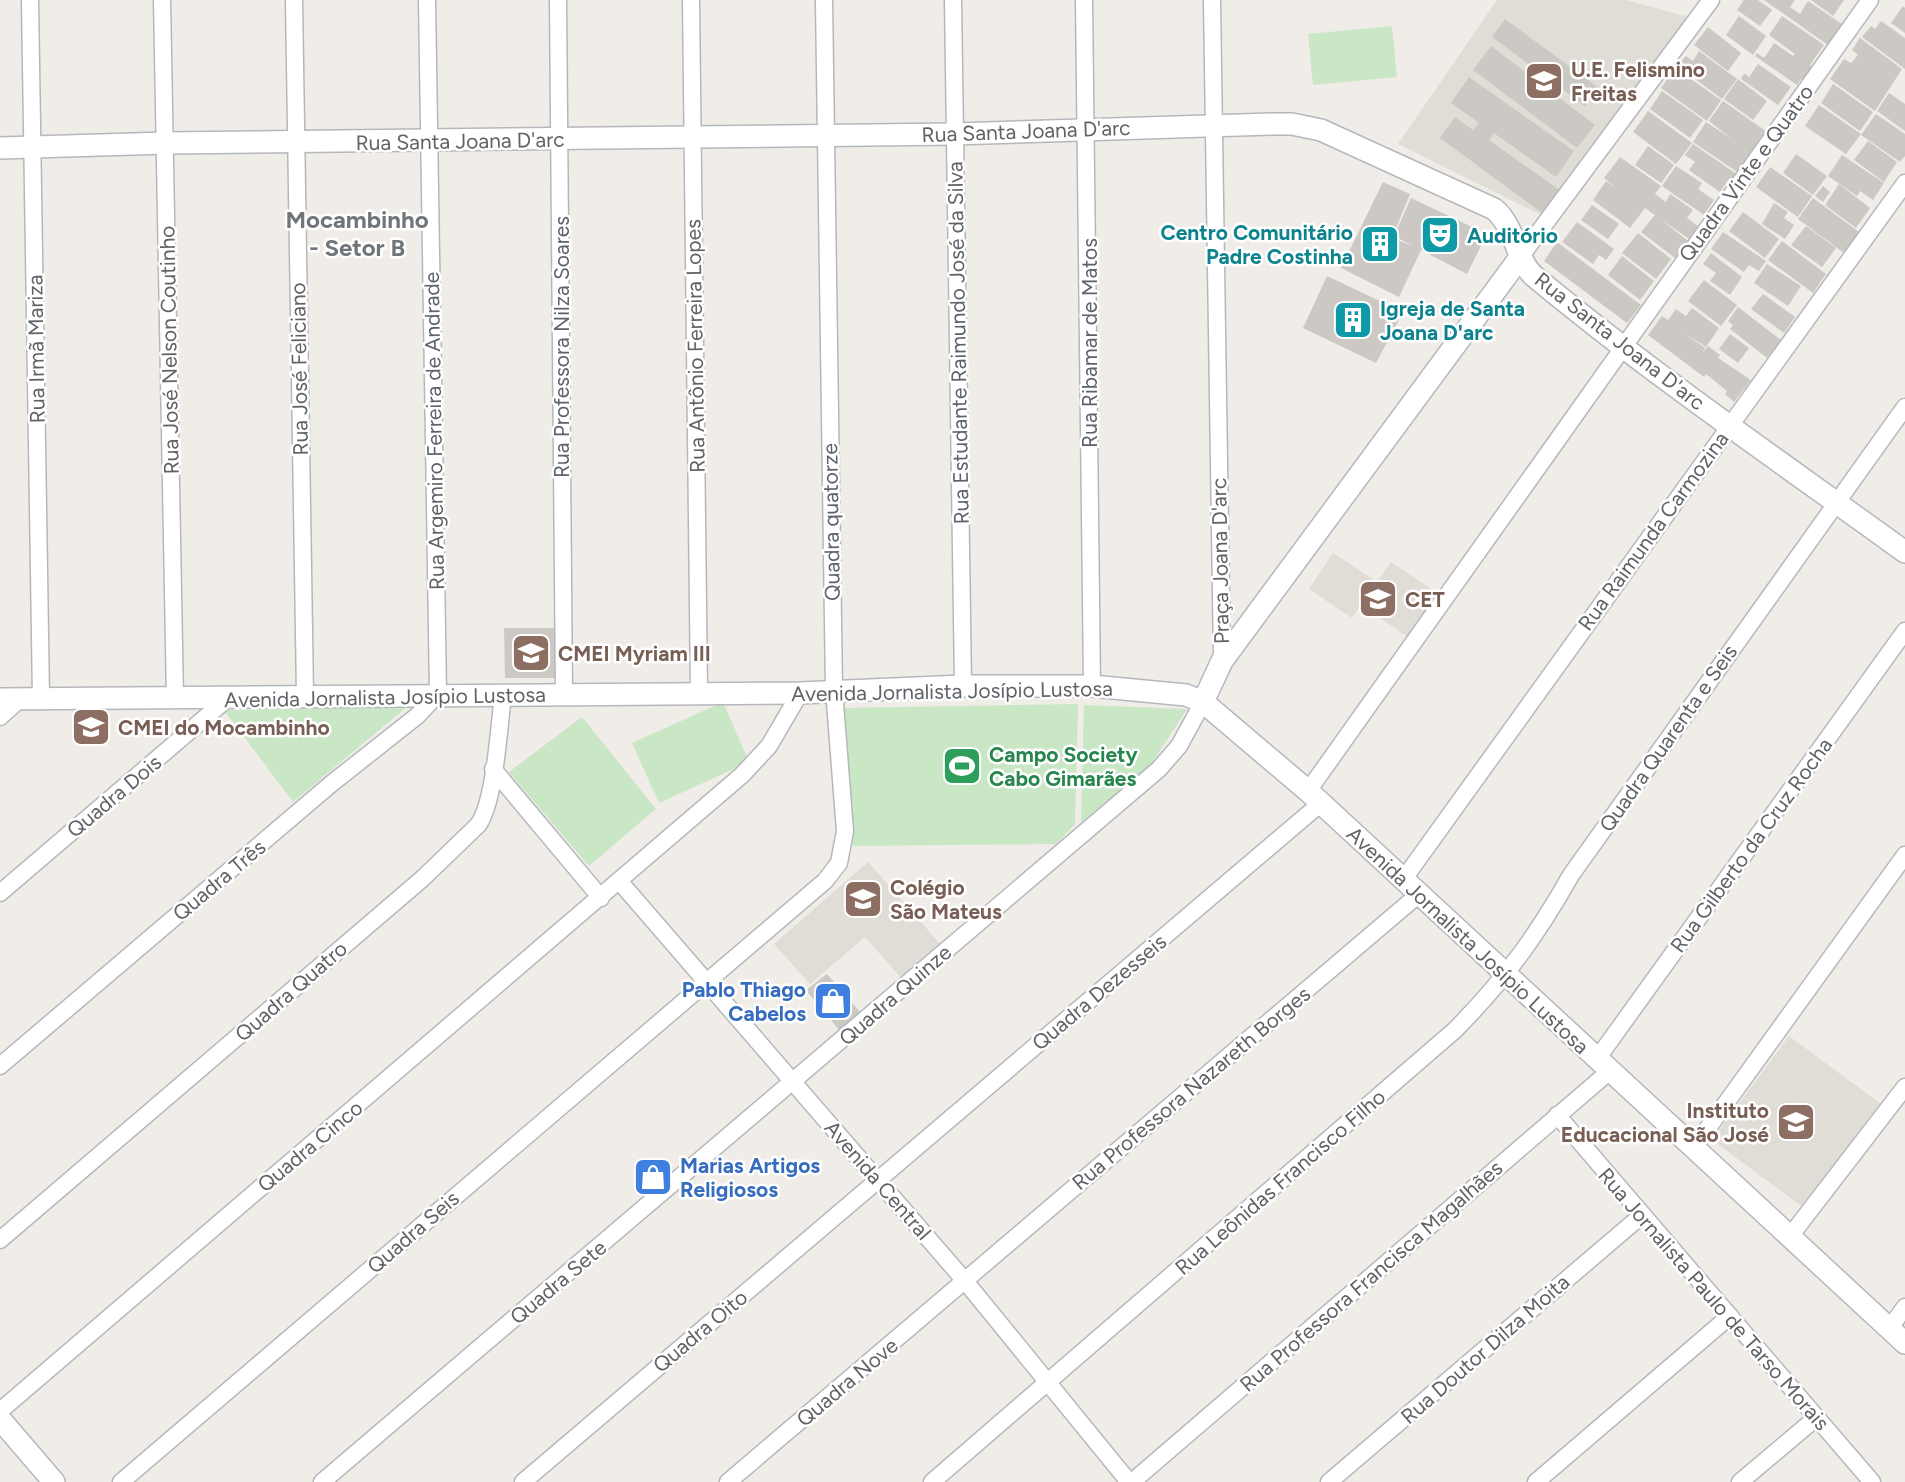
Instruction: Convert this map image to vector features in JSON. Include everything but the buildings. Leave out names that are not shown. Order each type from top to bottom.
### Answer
[{"type":"street","name":"Rua Irmã Mariza","points":[[21,698],[33,148],[30,0]]},
{"type":"street","name":"Rua José Nelson Coutinho","points":[[162,0],[175,699]]},
{"type":"street","name":"Rua José Feliciano","points":[[294,0],[305,695]]},
{"type":"street","name":"Rua Argemiro Ferreira de Andrade","points":[[428,0],[438,694]]},
{"type":"street","name":"Rua Professora Nilza Soares","points":[[558,0],[564,694]]},
{"type":"street","name":"Rua Antônio Ferreira Lopes","points":[[691,0],[698,693]]},
{"type":"street","name":"Quadra quatorze","points":[[705,981],[825,880],[839,863],[845,831],[834,690],[824,0]]},
{"type":"street","name":"Rua Estudante Raimundo José da Silva","points":[[953,0],[963,687]]},
{"type":"street","name":"Rua Ribamar de Matos","points":[[1084,0],[1092,686]]},
{"type":"street","name":"Praça Joana D'arc","points":[[1212,0],[1222,661]]},
{"type":"street","points":[[1521,256],[1711,0]]},
{"type":"street","name":"Quadra Vinte e Quatro","points":[[1314,797],[1622,345],[1870,0]]},
{"type":"street","name":"Rua Santa Joana D'arc","points":[[0,148],[166,143],[560,140],[693,135],[954,134],[1292,124],[1321,130],[1489,206],[1504,221],[1532,275],[1729,425],[1905,552]]},
{"type":"street","name":"Rua Raimunda Carmozina","points":[[1410,888],[1729,425],[1905,183]]},
{"type":"street","name":"Praça Joana D'arc","points":[[1222,661],[1521,256]]},
{"type":"street","points":[[1835,502],[1905,407]]},
{"type":"street","name":"Quadra Quarenta e Seis","points":[[1506,977],[1548,916],[1571,875],[1835,502]]},
{"type":"street","name":"Rua Gilberto da Cruz Rocha","points":[[1604,1064],[1905,631]]},
{"type":"street","points":[[1203,702],[1222,661]]},
{"type":"street","name":"Avenida Jornalista Josípio Lustosa","points":[[21,698],[228,699],[305,695],[800,693],[834,690],[1092,686],[1186,695],[1203,702],[1314,797],[1506,977],[1695,1146],[1897,1336]]},
{"type":"street","points":[[620,882],[742,775],[769,747],[800,693]]},
{"type":"street","name":"Quadra Três","points":[[0,1066],[331,784],[417,716],[438,694]]},
{"type":"street","name":"Quadra Quatro","points":[[0,1240],[451,853],[482,820],[494,769],[503,695]]},
{"type":"street","points":[[0,717],[21,698]]},
{"type":"street","name":"Quadra Dois","points":[[0,893],[228,699]]},
{"type":"street","name":"Quadra Quinze","points":[[794,1082],[1159,769],[1178,746],[1203,702]]},
{"type":"street","points":[[494,769],[600,898]]},
{"type":"street","name":"Quadra Dezesseis","points":[[878,1180],[1314,797]]},
{"type":"street","points":[[1695,1146],[1905,855]]},
{"type":"street","name":"Avenida Central","points":[[620,882],[965,1281],[1131,1482]]},
{"type":"street","name":"Quadra Cinco","points":[[0,1411],[620,882]]},
{"type":"street","name":"Rua Professora Nazareth Borges","points":[[965,1281],[1410,888]]},
{"type":"street","name":"Rua Leônidas Francisco Filho","points":[[932,1482],[1455,1030],[1506,977]]},
{"type":"street","name":"Quadra Seis","points":[[121,1482],[705,981]]},
{"type":"street","name":"Rua Professora Francisca Magalhães","points":[[1131,1482],[1557,1115],[1604,1064]]},
{"type":"street","name":"Quadra Sete","points":[[321,1482],[794,1082]]},
{"type":"street","points":[[1791,1235],[1905,1087]]},
{"type":"street","name":"Rua Jornalista Paulo de Tarso Morais","points":[[1557,1115],[1872,1482]]},
{"type":"street","name":"Quadra Oito","points":[[523,1482],[878,1180]]},
{"type":"street","name":"Rua Doutor Dilza Moita","points":[[1329,1482],[1641,1216]]},
{"type":"street","name":"Quadra Nove","points":[[728,1482],[965,1281]]},
{"type":"street","points":[[1897,1336],[1905,1307]]},
{"type":"street","points":[[1536,1482],[1730,1316]]},
{"type":"street","points":[[1740,1482],[1815,1418]]},
{"type":"street","points":[[0,1419],[54,1482]]},
{"type":"shaded area","name":"U.E. Felismino Freitas","points":[[1497,0],[1626,0],[1692,18],[1547,218],[1398,144]]},
{"type":"shaded area","name":"CET","points":[[1333,553],[1377,582],[1391,562],[1437,593],[1408,637],[1361,605],[1352,618],[1309,589]]},
{"type":"shaded area","name":"Colégio São Mateus","points":[[868,862],[941,945],[902,979],[865,937],[810,984],[774,944]]},
{"type":"shaded area","name":"Instituto Educacional São José","points":[[1789,1036],[1881,1104],[1804,1208],[1712,1140]]},
{"type":"green space","points":[[1392,26],[1397,77],[1313,85],[1308,34]]},
{"type":"green space","points":[[723,702],[749,762],[659,803],[632,743]]},
{"type":"green space","name":"Campo Society Cabo Gimarães","points":[[1078,704],[1075,824],[1056,844],[853,846],[842,708]]},
{"type":"green space","points":[[1084,705],[1187,709],[1150,766],[1081,822]]},
{"type":"green space","points":[[408,706],[293,802],[224,710]]},
{"type":"green space","points":[[582,717],[656,809],[589,866],[509,772]]},
{"type":"place","name":"U.E. Felismino Freitas","points":[[1544,81]]},
{"type":"place","name":"Auditório","points":[[1440,235]]},
{"type":"place","name":"Centro Comunitário Padre Costinha","points":[[1380,244]]},
{"type":"place","name":"Igreja de Santa Joana D'arc","points":[[1353,320]]},
{"type":"place","name":"CET","points":[[1378,599]]},
{"type":"place","name":"CMEI Myriam III","points":[[531,653]]},
{"type":"place","name":"CMEI do Mocambinho","points":[[91,727]]},
{"type":"place","name":"Campo Society Cabo Gimarães","points":[[962,766]]},
{"type":"place","name":"Colégio São Mateus","points":[[863,899]]},
{"type":"place","name":"Pablo Thiago Cabelos","points":[[833,1001]]},
{"type":"place","name":"Instituto Educacional São José","points":[[1796,1122]]},
{"type":"place","name":"Marias Artigos Religiosos","points":[[653,1177]]},
{"type":"district","name":"Mocambinho - Setor B","points":[[357,233]]}]
